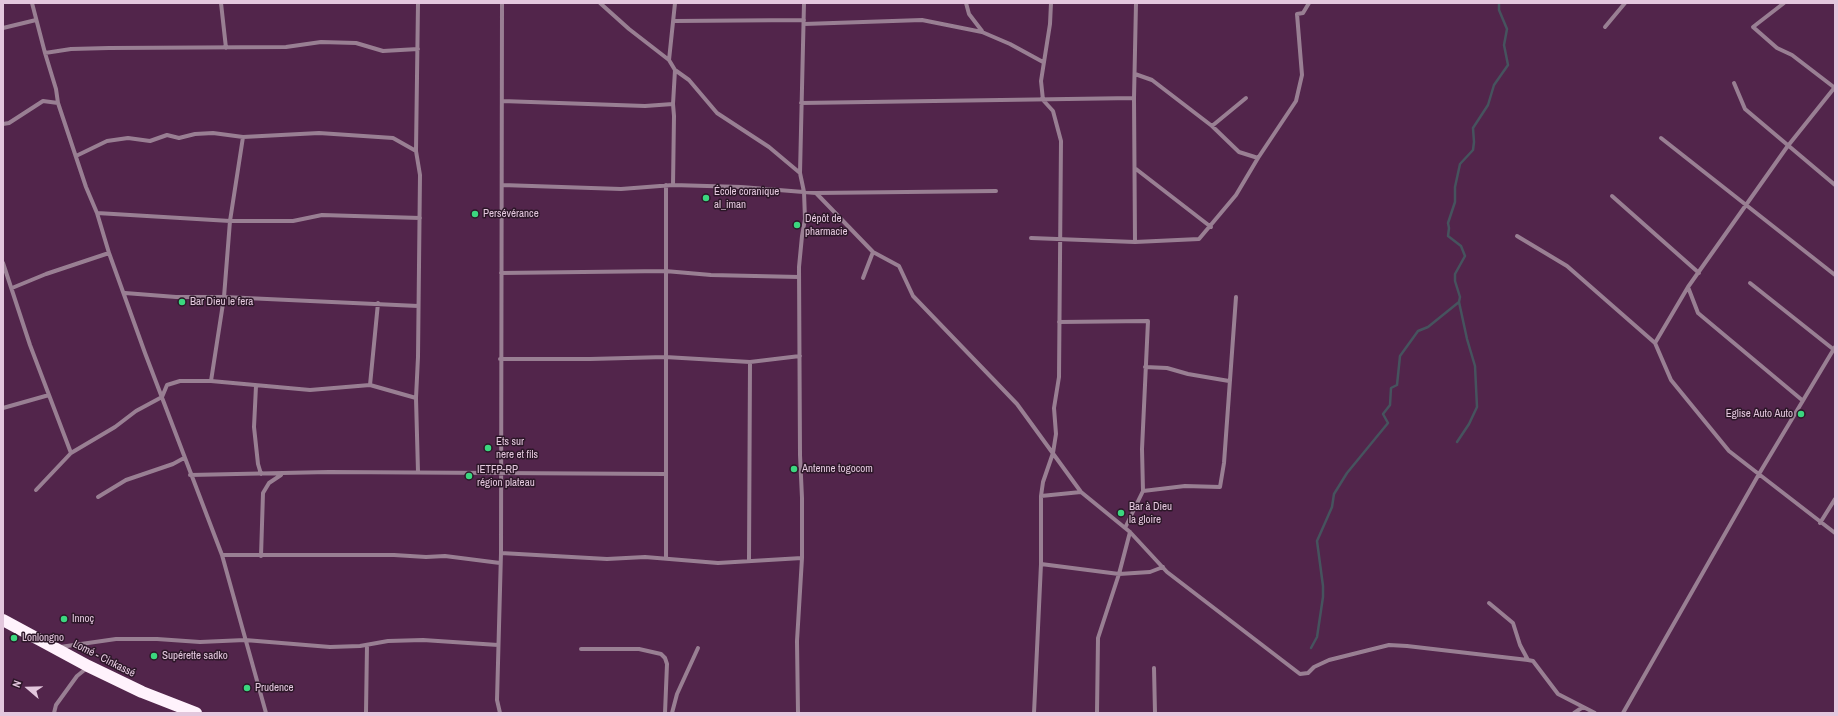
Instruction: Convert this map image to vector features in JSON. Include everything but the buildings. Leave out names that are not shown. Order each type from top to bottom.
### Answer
[{"type":"highway","name":"Lomé - Cinkassé","points":[[3,620],[88,666],[162,701],[196,713]]},
{"type":"street","points":[[32,3],[56,89],[58,103],[97,213],[109,253],[125,293],[190,475],[222,555],[266,713]]},
{"type":"street","points":[[221,3],[226,48]]},
{"type":"street","points":[[418,3],[416,151],[420,175],[416,398],[418,472]]},
{"type":"street","points":[[500,713],[497,700],[501,554],[500,359],[502,3]]},
{"type":"street","points":[[600,3],[629,29],[669,60],[675,70],[689,80],[717,113],[769,148],[800,173]]},
{"type":"street","points":[[669,60],[674,21],[674,3]]},
{"type":"street","points":[[798,713],[797,641],[802,558],[799,277],[802,236],[805,219],[804,192],[800,173],[804,3]]},
{"type":"street","points":[[966,3],[969,14],[982,32]]},
{"type":"street","points":[[1034,713],[1041,564],[1041,496],[1045,474],[1053,453],[1056,434],[1054,408],[1059,377],[1061,142],[1053,111],[1043,100],[1041,81],[1048,39],[1051,3]]},
{"type":"street","points":[[1135,242],[1136,169],[1134,98],[1136,3]]},
{"type":"street","points":[[1031,238],[1135,242],[1199,240],[1236,195],[1258,158],[1296,101],[1302,75],[1297,14],[1303,13],[1309,3]]},
{"type":"street","points":[[1605,27],[1625,3]]},
{"type":"street","points":[[1655,343],[1688,287],[1787,147],[1835,88],[1792,55],[1777,48],[1753,27],[1784,3]]},
{"type":"street","points":[[3,28],[36,20]]},
{"type":"street","points":[[674,21],[804,22],[922,20],[982,32],[1010,44],[1043,62]]},
{"type":"street","points":[[45,53],[71,49],[286,47],[321,42],[356,43],[383,50],[418,49]]},
{"type":"street","points":[[673,185],[673,104],[675,70]]},
{"type":"street","points":[[1135,74],[1152,80],[1212,126],[1239,152],[1258,158]]},
{"type":"street","points":[[1734,83],[1744,109],[1787,147],[1835,185]]},
{"type":"street","points":[[801,102],[1134,98]]},
{"type":"street","points":[[1212,126],[1246,98]]},
{"type":"street","points":[[3,124],[9,123],[43,101],[58,103]]},
{"type":"street","points":[[502,101],[645,106],[673,104]]},
{"type":"street","points":[[76,156],[107,141],[128,138],[150,141],[168,135],[179,138],[195,134],[213,133],[243,137],[319,133],[393,138],[416,151]]},
{"type":"street","points":[[211,381],[224,297],[230,221],[243,137]]},
{"type":"street","points":[[1661,138],[1835,275]]},
{"type":"street","points":[[1136,169],[1211,227]]},
{"type":"street","points":[[502,185],[621,189],[673,185],[816,193],[996,191]]},
{"type":"street","points":[[666,185],[666,558]]},
{"type":"street","points":[[816,193],[873,252],[899,266],[913,296],[1017,404],[1081,492],[1130,532],[1163,567],[1204,601],[1300,674],[1308,673],[1314,667],[1329,660],[1389,645],[1528,660],[1533,661],[1558,694],[1595,713]]},
{"type":"street","points":[[1612,196],[1699,273]]},
{"type":"street","points":[[97,213],[230,221],[293,221],[322,215],[420,218]]},
{"type":"street","points":[[1517,236],[1567,266],[1655,343],[1670,380],[1729,451],[1820,523],[1835,533]]},
{"type":"street","points":[[863,278],[873,252]]},
{"type":"street","points":[[12,288],[46,274],[109,253]]},
{"type":"street","points":[[3,263],[71,453]]},
{"type":"street","points":[[501,273],[665,271],[711,275],[799,277]]},
{"type":"street","points":[[1623,713],[1759,474],[1834,348],[1750,283]]},
{"type":"street","points":[[1688,287],[1698,313],[1802,400]]},
{"type":"street","points":[[125,293],[176,297],[224,297],[418,306]]},
{"type":"street","points":[[1143,491],[1185,486],[1220,487],[1236,297]]},
{"type":"street","points":[[370,385],[378,303]]},
{"type":"street","points":[[1059,322],[1148,321],[1145,367],[1143,491],[1125,528]]},
{"type":"street","points":[[500,359],[665,357],[750,362],[800,356]]},
{"type":"street","points":[[749,561],[750,362]]},
{"type":"street","points":[[1145,367],[1167,368],[1188,374],[1229,381]]},
{"type":"street","points":[[36,490],[71,453],[115,427],[136,410],[162,397],[167,385],[180,381],[211,381],[310,390],[370,385],[416,398]]},
{"type":"street","points":[[256,386],[254,427],[258,464],[261,474]]},
{"type":"street","points":[[3,408],[49,395]]},
{"type":"street","points":[[98,497],[126,480],[173,464],[184,458]]},
{"type":"street","points":[[190,475],[329,472],[666,474]]},
{"type":"street","points":[[261,556],[263,492],[269,483],[283,474]]},
{"type":"street","points":[[1041,496],[1081,492]]},
{"type":"street","points":[[1820,523],[1835,499]]},
{"type":"street","points":[[1097,713],[1098,638],[1119,574],[1130,532]]},
{"type":"street","points":[[501,554],[607,559],[666,558],[718,563],[802,558]]},
{"type":"street","points":[[222,555],[445,556],[500,564]]},
{"type":"street","points":[[1041,564],[1119,574],[1150,572],[1163,567]]},
{"type":"street","points":[[1489,603],[1513,623],[1520,645],[1528,660]]},
{"type":"street","points":[[54,648],[116,639],[157,639],[200,642],[246,640],[330,647],[367,645],[388,641],[423,640],[498,644]]},
{"type":"street","points":[[366,713],[367,645]]},
{"type":"street","points":[[672,713],[677,694],[698,648]]},
{"type":"street","points":[[581,649],[639,649],[660,654],[665,658],[667,664],[665,713]]},
{"type":"street","points":[[54,713],[56,705],[77,676],[88,666]]},
{"type":"street","points":[[1154,668],[1155,713]]},
{"type":"street","points":[[1574,713],[1583,707]]},
{"type":"waterway","points":[[1311,648],[1317,637],[1323,597],[1317,541],[1332,507],[1334,494],[1347,473],[1388,423],[1383,414],[1390,405],[1391,388],[1397,385],[1400,356],[1418,331],[1428,327],[1459,302],[1460,297],[1455,281],[1455,274],[1465,256],[1461,246],[1448,236],[1448,223],[1455,202],[1455,187],[1460,164],[1473,150],[1473,128],[1488,105],[1494,85],[1508,65],[1504,45],[1507,29],[1499,10],[1499,3]]},
{"type":"waterway","points":[[1457,442],[1469,424],[1477,407],[1475,366],[1467,339],[1459,302]]},
{"type":"place","name":"École coranique al_iman","points":[[706,198]]},
{"type":"place","name":"Persévérance","points":[[475,214]]},
{"type":"place","name":"Dépôt de pharmacie","points":[[797,225]]},
{"type":"place","name":"Bar Dieu le fera","points":[[182,302]]},
{"type":"place","name":"Eglise Auto Auto","points":[[1801,414]]},
{"type":"place","name":"Ets sur nere et fils","points":[[488,448]]},
{"type":"place","name":"Antenne togocom","points":[[794,469]]},
{"type":"place","name":"IETFP-RP région plateau","points":[[469,476]]},
{"type":"place","name":"Bar à Dieu la gloire","points":[[1121,513]]},
{"type":"place","name":"Innoç","points":[[64,619]]},
{"type":"place","name":"Lonlongno","points":[[14,638]]},
{"type":"place","name":"Supérette sadko","points":[[154,656]]},
{"type":"place","name":"Prudence","points":[[247,688]]}]
